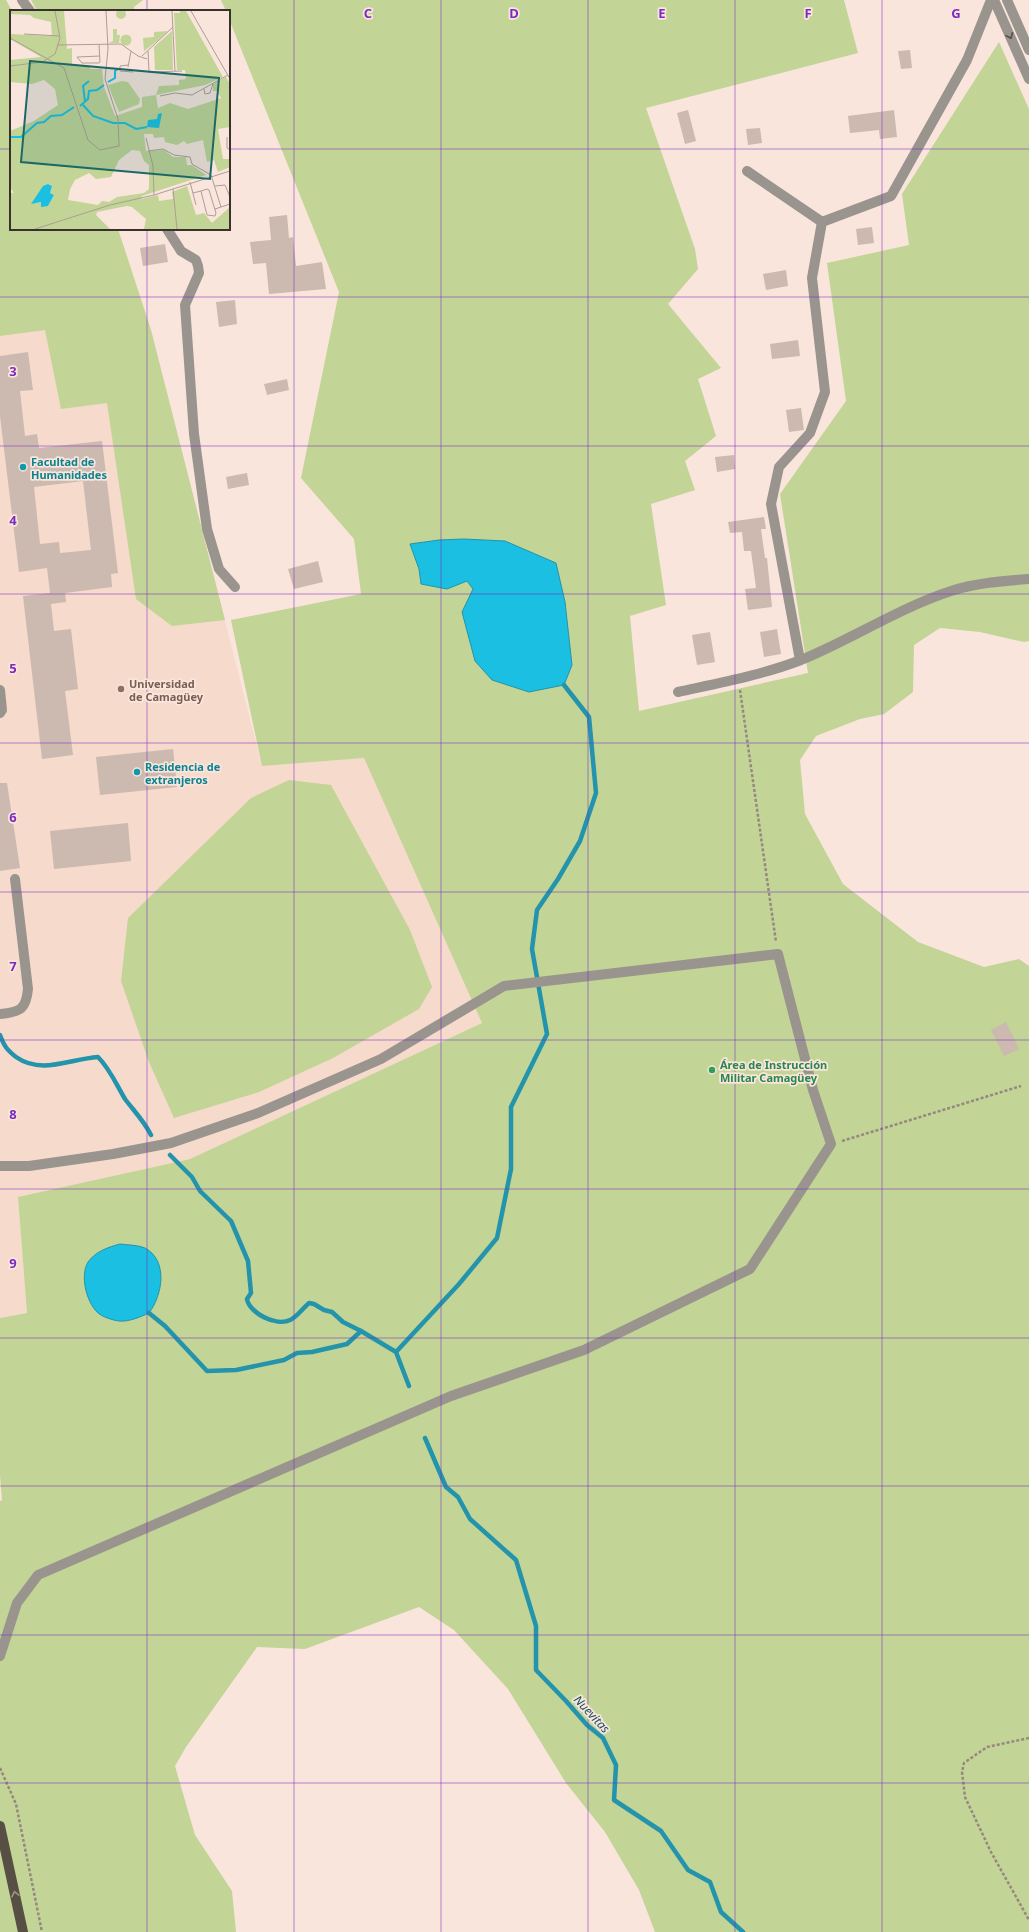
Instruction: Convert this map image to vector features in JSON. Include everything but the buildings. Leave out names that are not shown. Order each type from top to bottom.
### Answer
[{"type":"main road","points":[[0,1826],[23,1932]]},
{"type":"street","points":[[22,0],[29,10]]},
{"type":"street","points":[[822,222],[891,196],[967,60],[991,0]]},
{"type":"street","points":[[994,0],[1029,79]]},
{"type":"street","points":[[1007,0],[1029,50]]},
{"type":"street","points":[[747,171],[822,222]]},
{"type":"street","points":[[800,660],[771,504],[779,468],[810,433],[825,392],[812,278],[822,222]]},
{"type":"street","points":[[168,230],[181,251],[196,260],[198,266],[198,273],[186,305],[194,434],[206,528],[213,553],[220,569],[235,587]]},
{"type":"street","points":[[678,692],[738,679],[800,660],[851,638],[882,621],[951,591],[996,582],[1029,579]]},
{"type":"street","points":[[0,690],[2,710],[0,713]]},
{"type":"street","points":[[0,1014],[20,1010],[27,1002],[28,989],[16,879]]},
{"type":"street","points":[[0,1166],[29,1166],[114,1154],[171,1143],[258,1113],[381,1059],[504,986],[778,954],[813,1090],[831,1144],[750,1268],[584,1350],[451,1396],[38,1575],[17,1604],[0,1656]]},
{"type":"path","points":[[738,679],[778,954]]},
{"type":"path","points":[[831,1144],[1021,1086]]},
{"type":"path","points":[[1029,1738],[987,1747],[964,1763],[962,1772],[965,1797],[991,1852],[1029,1920]]},
{"type":"path","points":[[0,1768],[16,1804],[42,1932]]},
{"type":"shaded area","name":"Universidad de Camagüey","points":[[0,0],[6,0],[11,10],[10,10],[10,230],[118,230],[151,330],[262,766],[364,758],[482,1023],[190,1159],[18,1197],[27,1313],[0,1318]]},
{"type":"green space","points":[[0,0],[6,0],[11,10],[10,10],[10,230],[118,230],[151,330],[225,620],[172,626],[136,599],[107,403],[61,409],[45,330],[0,336]]},
{"type":"green space","points":[[31,0],[143,0],[134,7],[134,10],[36,10]]},
{"type":"green space","points":[[221,0],[844,0],[858,53],[646,108],[695,249],[698,269],[668,304],[721,368],[698,379],[716,436],[685,461],[695,490],[651,504],[666,605],[630,616],[639,711],[808,673],[780,494],[846,401],[827,263],[909,245],[902,194],[999,42],[1029,109],[1029,641],[1024,642],[980,632],[940,628],[914,645],[913,692],[884,714],[860,719],[816,736],[800,760],[805,814],[843,884],[918,942],[984,967],[1019,959],[1029,966],[1029,1932],[655,1932],[639,1890],[605,1832],[566,1783],[508,1689],[454,1630],[419,1607],[305,1649],[257,1647],[186,1747],[175,1766],[195,1835],[232,1891],[236,1932],[0,1932],[0,1501],[2,1500],[0,1475],[0,1318],[27,1313],[18,1197],[190,1159],[482,1023],[364,758],[262,766],[231,620],[361,594],[354,539],[301,478],[339,292],[230,21],[230,10],[226,10]]},
{"type":"green space","points":[[289,780],[331,785],[410,930],[432,987],[419,1009],[333,1058],[259,1092],[174,1118],[149,1062],[121,981],[128,918],[251,798]]},
{"type":"water","points":[[464,539],[505,541],[556,563],[565,602],[572,665],[564,685],[529,692],[492,680],[475,661],[462,612],[473,589],[467,581],[447,589],[421,584],[419,569],[410,544],[439,540]]},
{"type":"water","points":[[120,1244],[142,1247],[153,1254],[158,1261],[161,1279],[157,1298],[149,1313],[127,1321],[116,1321],[97,1312],[87,1295],[84,1281],[86,1267],[91,1258],[103,1250]]},
{"type":"waterway","points":[[396,1352],[459,1284],[497,1238],[511,1169],[511,1107],[547,1034],[532,949],[537,910],[558,879],[580,841],[596,793],[589,717],[564,685]]},
{"type":"waterway","points":[[0,1035],[6,1048],[16,1057],[36,1065],[56,1064],[98,1057],[113,1077],[125,1099],[151,1135]]},
{"type":"waterway","points":[[170,1155],[192,1177],[200,1191],[231,1221],[248,1261],[251,1293],[247,1299],[249,1304],[258,1314],[271,1320],[285,1322],[293,1319],[309,1303],[332,1312],[343,1322],[396,1352],[409,1386]]},
{"type":"waterway","points":[[149,1313],[165,1326],[207,1371],[236,1370],[284,1360],[297,1353],[312,1352],[347,1344],[361,1331]]},
{"type":"waterway","name":"Nuevitas","points":[[425,1438],[446,1487],[458,1497],[470,1519],[516,1560],[536,1626],[536,1670],[587,1725],[603,1738],[616,1765],[614,1800],[661,1831],[688,1870],[710,1882],[721,1912],[743,1932]]},
{"type":"place","name":"Facultad de Humanidades","points":[[23,467]]},
{"type":"place","name":"Universidad de Camagüey","points":[[121,689]]},
{"type":"place","name":"Residencia de extranjeros","points":[[137,772]]},
{"type":"place","name":"Área de Instrucción Militar Camagüey","points":[[712,1070]]}]
